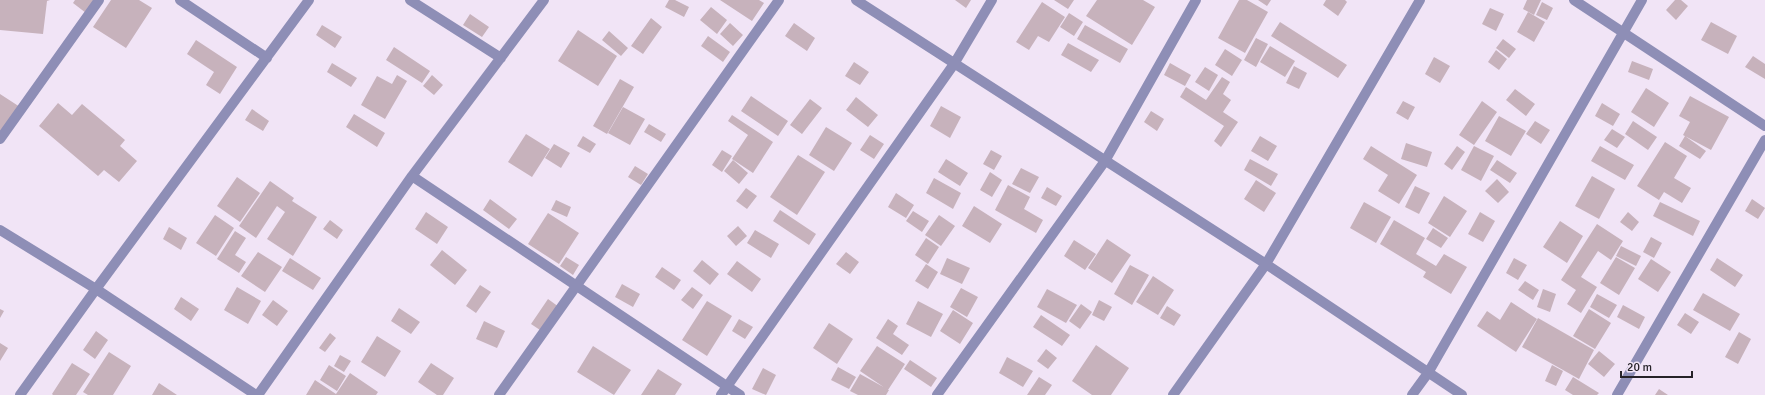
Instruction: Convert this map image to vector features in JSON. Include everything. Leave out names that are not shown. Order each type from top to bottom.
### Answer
[{"type":"street","points":[[0,139],[99,0]]},
{"type":"street","points":[[180,0],[267,58]]},
{"type":"street","points":[[20,395],[96,289],[309,0]]},
{"type":"street","points":[[410,0],[501,58]]},
{"type":"street","points":[[0,230],[96,289],[257,395],[412,176],[544,0]]},
{"type":"street","points":[[499,395],[779,0]]},
{"type":"street","points":[[856,0],[1266,264],[1462,395]]},
{"type":"street","points":[[721,395],[954,64],[992,0]]},
{"type":"street","points":[[937,395],[1105,161],[1196,0]]},
{"type":"street","points":[[1173,395],[1266,264],[1420,0]]},
{"type":"street","points":[[1574,0],[1765,126]]},
{"type":"street","points":[[1412,395],[1428,373],[1642,0]]},
{"type":"street","points":[[1617,395],[1765,140]]},
{"type":"street","points":[[412,176],[740,395]]},
{"type":"building","points":[[0,0],[50,0],[47,1],[43,34],[0,30]]},
{"type":"building","points":[[75,0],[95,0],[86,13],[73,3]]},
{"type":"building","points":[[111,0],[139,0],[152,8],[126,48],[93,27]]},
{"type":"building","points":[[669,0],[675,0],[689,7],[684,17],[665,7]]},
{"type":"building","points":[[720,0],[759,0],[764,3],[752,21]]},
{"type":"building","points":[[955,0],[971,0],[966,8]]},
{"type":"building","points":[[1054,0],[1074,0],[1068,9]]},
{"type":"building","points":[[1097,0],[1143,0],[1155,7],[1132,45],[1086,16]]},
{"type":"building","points":[[1239,0],[1247,0],[1268,12],[1245,53],[1218,38]]},
{"type":"building","points":[[1258,0],[1271,0],[1267,6]]},
{"type":"building","points":[[1326,0],[1345,0],[1347,2],[1338,16],[1323,5]]},
{"type":"building","points":[[1527,0],[1541,0],[1534,15],[1523,9]]},
{"type":"building","points":[[1675,0],[1681,0],[1688,6],[1676,20],[1666,10]]},
{"type":"building","points":[[1042,2],[1065,17],[1049,42],[1038,36],[1029,50],[1016,42]]},
{"type":"building","points":[[1542,2],[1553,8],[1547,20],[1536,15]]},
{"type":"building","points":[[711,7],[727,20],[717,34],[700,20]]},
{"type":"building","points":[[1490,8],[1504,14],[1496,31],[1482,24]]},
{"type":"building","points":[[1528,12],[1545,22],[1534,42],[1517,32]]},
{"type":"building","points":[[1069,13],[1083,22],[1074,36],[1060,27]]},
{"type":"building","points":[[470,14],[489,27],[482,37],[463,25]]},
{"type":"building","points":[[651,18],[662,27],[643,54],[631,46]]},
{"type":"building","points":[[1280,22],[1347,65],[1338,78],[1271,36]]},
{"type":"building","points":[[1711,22],[1737,36],[1728,54],[1701,40]]},
{"type":"building","points":[[730,23],[743,35],[733,46],[720,34]]},
{"type":"building","points":[[794,23],[815,38],[807,51],[785,36]]},
{"type":"building","points":[[322,25],[342,37],[335,48],[316,35]]},
{"type":"building","points":[[1085,25],[1128,49],[1120,63],[1077,39]]},
{"type":"building","points":[[578,30],[617,56],[598,86],[558,61]]},
{"type":"building","points":[[609,31],[628,48],[621,56],[602,40]]},
{"type":"building","points":[[708,36],[730,52],[723,62],[701,46]]},
{"type":"building","points":[[1256,38],[1268,44],[1256,67],[1244,60]]},
{"type":"building","points":[[1503,39],[1516,49],[1509,58],[1496,48]]},
{"type":"building","points":[[196,40],[237,67],[220,94],[206,85],[214,72],[187,54]]},
{"type":"building","points":[[1068,43],[1099,60],[1091,72],[1061,55]]},
{"type":"building","points":[[1270,46],[1295,61],[1285,77],[1260,62]]},
{"type":"building","points":[[394,47],[430,71],[422,83],[386,60]]},
{"type":"building","points":[[1225,49],[1242,60],[1232,76],[1215,65]]},
{"type":"building","points":[[1496,50],[1507,59],[1499,70],[1488,62]]},
{"type":"building","points":[[1753,56],[1765,64],[1765,79],[1745,67]]},
{"type":"building","points":[[1434,57],[1450,66],[1440,83],[1425,74]]},
{"type":"building","points":[[1632,61],[1653,69],[1649,80],[1628,72]]},
{"type":"building","points":[[854,62],[869,72],[860,85],[845,76]]},
{"type":"building","points":[[332,63],[357,78],[351,87],[327,72]]},
{"type":"building","points":[[1170,63],[1191,75],[1185,86],[1164,75]]},
{"type":"building","points":[[1294,66],[1307,73],[1299,89],[1286,83]]},
{"type":"building","points":[[1205,67],[1218,75],[1209,91],[1195,82]]},
{"type":"building","points":[[397,75],[407,81],[385,119],[361,105],[377,76],[392,84]]},
{"type":"building","points":[[432,75],[443,85],[434,95],[423,86]]},
{"type":"building","points":[[1222,77],[1230,82],[1223,94],[1231,100],[1223,112],[1238,122],[1221,147],[1214,141],[1224,126],[1180,97],[1186,87],[1206,100]]},
{"type":"building","points":[[620,79],[634,87],[607,134],[593,126]]},
{"type":"building","points":[[1646,88],[1669,103],[1654,127],[1631,112]]},
{"type":"building","points":[[1515,89],[1535,104],[1526,116],[1506,100]]},
{"type":"building","points":[[0,94],[20,107],[0,138]]},
{"type":"building","points":[[751,96],[788,121],[778,136],[741,111]]},
{"type":"building","points":[[1690,96],[1729,117],[1711,150],[1683,135],[1690,122],[1679,116]]},
{"type":"building","points":[[856,97],[878,115],[868,127],[846,110]]},
{"type":"building","points":[[810,99],[822,108],[802,134],[790,125]]},
{"type":"building","points":[[1403,101],[1415,107],[1408,120],[1396,113]]},
{"type":"building","points":[[1482,101],[1497,112],[1474,145],[1459,135]]},
{"type":"building","points":[[58,103],[72,115],[82,104],[125,140],[120,146],[137,161],[119,182],[104,170],[98,176],[39,126]]},
{"type":"building","points":[[1602,103],[1620,114],[1613,126],[1595,116]]},
{"type":"building","points":[[941,106],[961,117],[950,138],[930,126]]},
{"type":"building","points":[[623,107],[645,119],[630,145],[608,133]]},
{"type":"building","points":[[252,109],[269,121],[263,131],[245,120]]},
{"type":"building","points":[[1151,111],[1164,119],[1157,131],[1144,122]]},
{"type":"building","points":[[354,114],[385,133],[377,147],[346,127]]},
{"type":"building","points":[[732,115],[773,142],[753,173],[732,159],[748,135],[728,121]]},
{"type":"building","points":[[1499,116],[1526,131],[1511,156],[1485,141]]},
{"type":"building","points":[[1535,121],[1550,130],[1541,144],[1526,134]]},
{"type":"building","points":[[1633,121],[1657,137],[1648,150],[1625,134]]},
{"type":"building","points":[[649,124],[666,134],[661,142],[644,132]]},
{"type":"building","points":[[826,127],[852,143],[834,171],[809,155]]},
{"type":"building","points":[[1612,129],[1625,137],[1617,148],[1604,140]]},
{"type":"building","points":[[526,134],[550,149],[532,177],[508,162]]},
{"type":"building","points":[[870,135],[884,144],[874,159],[860,150]]},
{"type":"building","points":[[583,136],[596,144],[590,153],[577,146]]},
{"type":"building","points":[[1260,136],[1277,146],[1268,161],[1251,151]]},
{"type":"building","points":[[1685,136],[1706,151],[1700,159],[1679,146]]},
{"type":"building","points":[[1665,142],[1687,156],[1674,178],[1691,188],[1682,203],[1664,192],[1659,200],[1637,186]]},
{"type":"building","points":[[1406,143],[1432,152],[1427,167],[1401,159]]},
{"type":"building","points":[[554,144],[570,153],[561,168],[545,158]]},
{"type":"building","points":[[1371,146],[1417,175],[1399,204],[1378,191],[1388,175],[1363,159]]},
{"type":"building","points":[[1457,146],[1465,152],[1452,170],[1444,164]]},
{"type":"building","points":[[1474,146],[1494,156],[1481,181],[1461,170]]},
{"type":"building","points":[[1600,146],[1634,165],[1625,180],[1591,161]]},
{"type":"building","points":[[722,150],[732,156],[722,172],[712,165]]},
{"type":"building","points":[[991,150],[1002,156],[994,170],[983,164]]},
{"type":"building","points":[[798,155],[825,172],[797,215],[770,197]]},
{"type":"building","points":[[946,159],[968,173],[960,186],[938,172]]},
{"type":"building","points":[[1250,159],[1278,174],[1271,186],[1244,170]]},
{"type":"building","points":[[733,160],[748,173],[739,184],[724,171]]},
{"type":"building","points":[[1497,160],[1517,173],[1510,183],[1490,170]]},
{"type":"building","points":[[635,166],[648,174],[641,185],[628,177]]},
{"type":"building","points":[[1021,168],[1039,177],[1030,193],[1012,184]]},
{"type":"building","points":[[990,172],[1002,180],[992,197],[980,190]]},
{"type":"building","points":[[1592,176],[1615,189],[1599,219],[1575,206]]},
{"type":"building","points":[[237,177],[260,193],[240,222],[217,206]]},
{"type":"building","points":[[934,178],[961,193],[953,209],[926,193]]},
{"type":"building","points":[[1497,179],[1509,192],[1498,203],[1485,191]]},
{"type":"building","points":[[1256,180],[1276,193],[1264,212],[1244,199]]},
{"type":"building","points":[[270,181],[294,198],[292,201],[317,217],[293,256],[267,239],[285,212],[277,206],[256,238],[239,226]]},
{"type":"building","points":[[1008,185],[1030,197],[1024,209],[1043,220],[1036,233],[995,210]]},
{"type":"building","points":[[1415,186],[1430,193],[1419,214],[1405,207]]},
{"type":"building","points":[[1047,187],[1062,196],[1056,206],[1041,198]]},
{"type":"building","points":[[746,188],[757,196],[747,209],[736,201]]},
{"type":"building","points":[[896,193],[914,205],[906,218],[888,207]]},
{"type":"building","points":[[1444,196],[1467,211],[1450,237],[1428,223]]},
{"type":"building","points":[[490,199],[517,219],[509,229],[483,210]]},
{"type":"building","points":[[1752,199],[1765,208],[1758,219],[1745,211]]},
{"type":"building","points":[[556,200],[571,207],[567,217],[551,210]]},
{"type":"building","points":[[1364,202],[1391,217],[1376,243],[1350,228]]},
{"type":"building","points":[[1660,202],[1700,221],[1693,236],[1653,216]]},
{"type":"building","points":[[974,206],[1002,224],[990,243],[962,226]]},
{"type":"building","points":[[780,210],[816,234],[809,245],[773,221]]},
{"type":"building","points":[[913,211],[929,221],[922,232],[906,221]]},
{"type":"building","points":[[426,212],[448,227],[437,244],[415,229]]},
{"type":"building","points":[[1480,212],[1495,221],[1483,242],[1468,234]]},
{"type":"building","points":[[1628,212],[1639,222],[1632,231],[1620,222]]},
{"type":"building","points":[[548,213],[579,233],[559,264],[528,244]]},
{"type":"building","points":[[215,215],[234,228],[216,256],[196,243]]},
{"type":"building","points":[[939,215],[955,226],[941,246],[925,235]]},
{"type":"building","points":[[330,220],[343,230],[337,239],[323,229]]},
{"type":"building","points":[[1394,220],[1425,238],[1416,254],[1436,266],[1444,254],[1467,267],[1451,294],[1423,277],[1426,272],[1380,244]]},
{"type":"building","points":[[1560,221],[1583,236],[1567,263],[1543,247]]},
{"type":"building","points":[[1597,224],[1623,241],[1611,260],[1598,251],[1581,277],[1597,287],[1581,313],[1567,304],[1576,290],[1561,280]]},
{"type":"building","points":[[738,226],[747,236],[736,246],[727,236]]},
{"type":"building","points":[[169,227],[187,238],[181,250],[163,239]]},
{"type":"building","points":[[1433,228],[1448,238],[1441,248],[1426,239]]},
{"type":"building","points":[[755,230],[779,244],[771,258],[747,243]]},
{"type":"building","points":[[235,231],[246,238],[235,255],[246,262],[239,273],[217,259]]},
{"type":"building","points":[[1651,237],[1662,243],[1654,258],[1643,252]]},
{"type":"building","points":[[926,238],[939,247],[928,264],[915,255]]},
{"type":"building","points":[[1107,239],[1131,255],[1112,283],[1088,268]]},
{"type":"building","points":[[1074,240],[1096,254],[1085,270],[1064,256]]},
{"type":"building","points":[[1621,246],[1641,256],[1636,266],[1616,256]]},
{"type":"building","points":[[442,250],[467,270],[455,285],[430,265]]},
{"type":"building","points":[[258,252],[282,267],[265,292],[241,276]]},
{"type":"building","points":[[846,252],[859,262],[850,274],[836,264]]},
{"type":"building","points":[[566,257],[579,265],[573,275],[560,266]]},
{"type":"building","points":[[1616,257],[1635,268],[1619,295],[1600,283]]},
{"type":"building","points":[[290,258],[321,278],[313,290],[282,271]]},
{"type":"building","points":[[947,258],[970,268],[962,284],[940,274]]},
{"type":"building","points":[[1514,258],[1527,265],[1518,280],[1506,273]]},
{"type":"building","points":[[1717,258],[1743,275],[1735,287],[1710,270]]},
{"type":"building","points":[[1651,259],[1671,272],[1658,292],[1638,279]]},
{"type":"building","points":[[702,260],[719,274],[710,285],[693,271]]},
{"type":"building","points":[[737,261],[761,279],[752,292],[727,274]]},
{"type":"building","points":[[926,264],[938,272],[928,289],[915,281]]},
{"type":"building","points":[[1130,265],[1149,275],[1132,305],[1114,294]]},
{"type":"building","points":[[662,267],[681,280],[674,290],[655,277]]},
{"type":"building","points":[[1153,276],[1174,290],[1158,315],[1136,302]]},
{"type":"building","points":[[1525,281],[1539,290],[1533,300],[1518,290]]},
{"type":"building","points":[[622,284],[640,294],[633,307],[615,297]]},
{"type":"building","points":[[480,285],[491,292],[476,313],[466,306]]},
{"type":"building","points":[[237,287],[261,301],[248,324],[224,310]]},
{"type":"building","points":[[692,287],[703,295],[693,309],[681,300]]},
{"type":"building","points":[[961,288],[978,297],[967,317],[950,307]]},
{"type":"building","points":[[1047,289],[1077,305],[1066,323],[1037,307]]},
{"type":"building","points":[[1543,289],[1556,294],[1550,312],[1537,307]]},
{"type":"building","points":[[1703,293],[1740,314],[1730,331],[1693,310]]},
{"type":"building","points":[[1597,294],[1617,305],[1609,318],[1590,307]]},
{"type":"building","points":[[181,297],[199,309],[191,321],[174,309]]},
{"type":"building","points":[[548,299],[559,307],[543,332],[531,324]]},
{"type":"building","points":[[273,300],[288,311],[277,326],[262,315]]},
{"type":"building","points":[[1099,300],[1112,307],[1104,321],[1092,315]]},
{"type":"building","points":[[707,301],[732,316],[707,356],[682,340]]},
{"type":"building","points":[[918,301],[943,314],[931,337],[906,324]]},
{"type":"building","points":[[1511,302],[1537,319],[1516,352],[1477,326],[1487,311],[1500,320]]},
{"type":"building","points":[[1081,304],[1092,312],[1080,329],[1069,321]]},
{"type":"building","points":[[1623,305],[1645,317],[1639,329],[1617,317]]},
{"type":"building","points":[[1167,306],[1181,315],[1174,326],[1160,318]]},
{"type":"building","points":[[399,308],[420,322],[411,334],[391,321]]},
{"type":"building","points":[[0,309],[4,311],[0,318]]},
{"type":"building","points":[[1589,309],[1611,323],[1595,349],[1573,336]]},
{"type":"building","points":[[953,310],[973,323],[960,344],[940,331]]},
{"type":"building","points":[[1685,313],[1699,322],[1691,334],[1677,325]]},
{"type":"building","points":[[1041,315],[1070,335],[1062,346],[1033,327]]},
{"type":"building","points":[[1538,318],[1594,350],[1579,379],[1522,347]]},
{"type":"building","points":[[739,319],[753,327],[745,339],[732,331]]},
{"type":"building","points":[[888,319],[898,326],[893,334],[909,345],[902,355],[876,338]]},
{"type":"building","points":[[484,321],[505,331],[497,348],[476,339]]},
{"type":"building","points":[[829,323],[853,339],[837,364],[813,348]]},
{"type":"building","points":[[96,331],[108,340],[95,359],[83,350]]},
{"type":"building","points":[[1739,332],[1751,339],[1738,364],[1725,357]]},
{"type":"building","points":[[330,333],[336,338],[325,352],[319,348]]},
{"type":"building","points":[[377,336],[401,351],[385,377],[361,362]]},
{"type":"building","points":[[0,343],[8,348],[0,361]]},
{"type":"building","points":[[1096,345],[1129,368],[1111,395],[1092,395],[1072,381]]},
{"type":"building","points":[[593,346],[631,370],[614,395],[577,372]]},
{"type":"building","points":[[877,346],[905,364],[888,390],[860,371]]},
{"type":"building","points":[[1046,349],[1057,358],[1048,369],[1037,361]]},
{"type":"building","points":[[1599,351],[1615,364],[1604,377],[1588,364]]},
{"type":"building","points":[[109,352],[131,366],[113,395],[88,395],[83,392]]},
{"type":"building","points":[[340,355],[351,361],[344,372],[334,366]]},
{"type":"building","points":[[1007,357],[1033,371],[1023,387],[999,373]]},
{"type":"building","points":[[910,360],[937,378],[931,387],[904,369]]},
{"type":"building","points":[[72,363],[90,374],[76,395],[53,395],[52,394]]},
{"type":"building","points":[[431,363],[454,378],[443,395],[437,395],[418,382]]},
{"type":"building","points":[[329,365],[346,376],[337,391],[320,380]]},
{"type":"building","points":[[1552,365],[1563,371],[1556,386],[1545,381]]},
{"type":"building","points":[[838,367],[856,377],[849,389],[831,380]]},
{"type":"building","points":[[763,368],[776,375],[766,395],[752,389]]},
{"type":"building","points":[[658,369],[682,384],[675,395],[641,395]]},
{"type":"building","points":[[350,373],[378,392],[376,395],[306,395],[315,380],[336,394]]},
{"type":"building","points":[[860,374],[889,390],[886,395],[858,395],[850,391]]},
{"type":"building","points":[[1039,377],[1052,385],[1045,395],[1027,395]]},
{"type":"building","points":[[1573,377],[1599,393],[1597,395],[1573,395],[1565,390]]},
{"type":"building","points":[[159,383],[177,395],[152,395]]},
{"type":"building","points":[[1659,389],[1668,395],[1655,395]]}]
